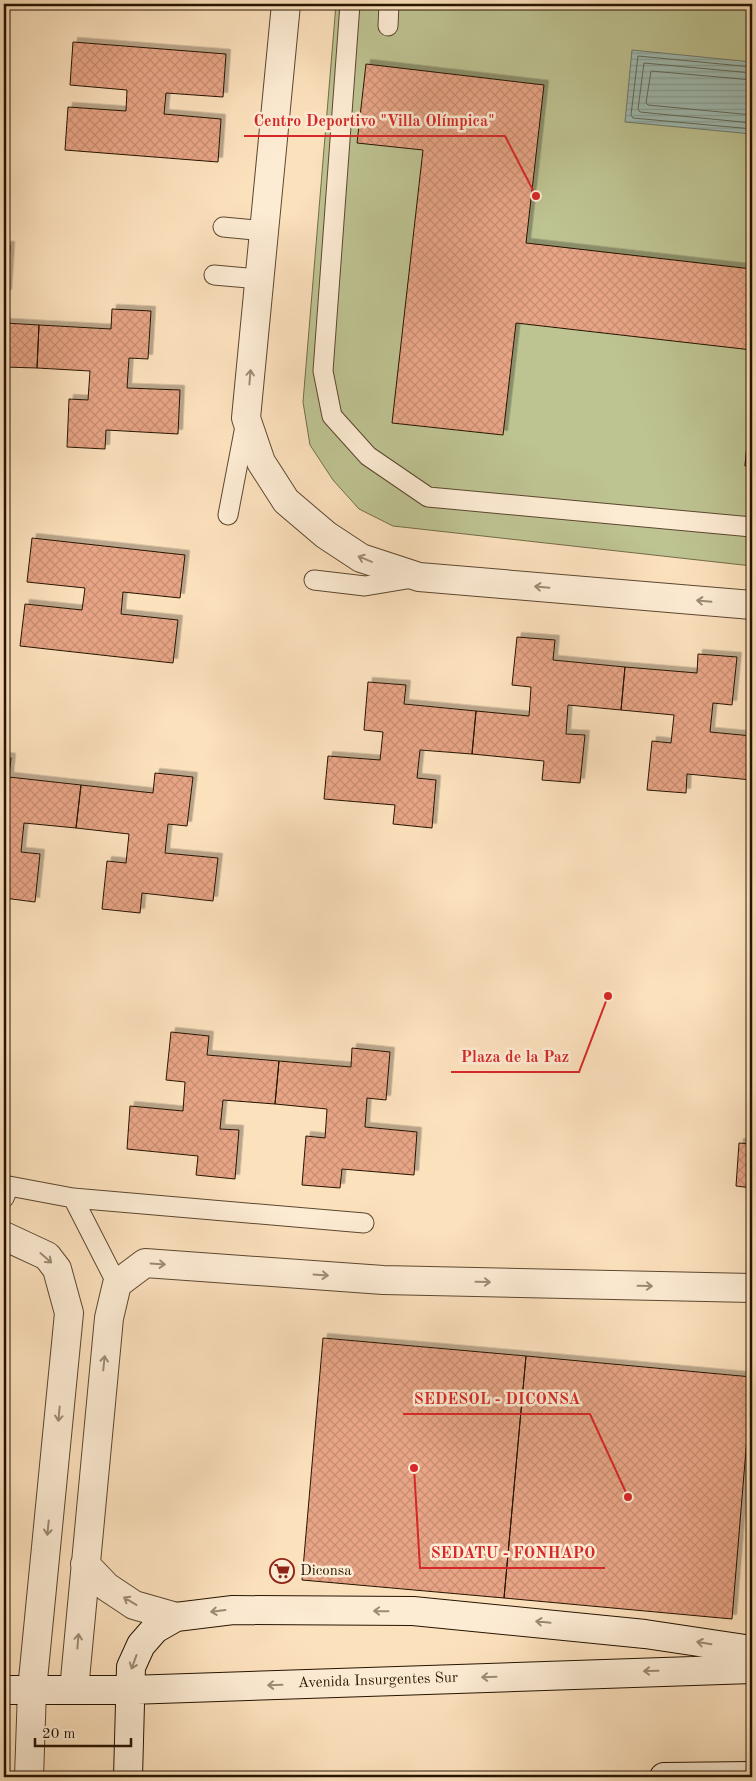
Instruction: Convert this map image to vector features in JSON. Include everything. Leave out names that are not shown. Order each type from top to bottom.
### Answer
[{"type":"street","points":[[286,4],[246,418],[261,462],[286,502],[326,535],[361,558],[420,577],[752,605]]},
{"type":"street","points":[[4,1236],[47,1256],[56,1269],[69,1313],[32,1690],[29,1777]]},
{"type":"street","points":[[74,1690],[109,1318],[117,1284],[145,1263],[383,1280],[752,1288]]},
{"type":"street","points":[[85,1564],[108,1587],[134,1605],[176,1617]]},
{"type":"street","points":[[128,1777],[131,1667],[141,1645],[155,1629],[176,1617],[233,1610],[413,1611],[636,1632],[752,1650]]},
{"type":"street","name":"Avenida Insurgentes Sur","points":[[4,1690],[129,1690],[752,1669]]},
{"type":"street","points":[[664,1777],[752,1776]]},
{"type":"lane","points":[[350,4],[323,371],[332,416],[368,456],[428,497],[752,527]]},
{"type":"lane","points":[[388,26],[389,4]]},
{"type":"lane","points":[[223,228],[264,231]]},
{"type":"lane","points":[[214,274],[260,279]]},
{"type":"lane","points":[[228,515],[246,418]]},
{"type":"lane","points":[[314,580],[365,586],[420,577]]},
{"type":"lane","points":[[4,1198],[9,1186],[73,1198],[364,1223]]},
{"type":"lane","points":[[73,1198],[117,1284]]},
{"type":"green space","points":[[336,4],[752,4],[752,388],[745,466],[752,467],[752,566],[393,526],[359,509],[333,480],[310,445],[303,402]]},
{"type":"water","points":[[632,50],[752,62],[752,134],[625,122]]},
{"type":"building","points":[[73,42],[226,54],[223,97],[166,93],[164,114],[221,119],[218,162],[65,150],[68,107],[126,111],[127,90],[70,85]]},
{"type":"building","points":[[366,64],[544,85],[526,243],[752,269],[752,350],[516,323],[503,435],[392,423],[423,150],[357,143]]},
{"type":"building","points":[[4,246],[10,246],[7,294],[4,294]]},
{"type":"building","points":[[112,309],[151,311],[148,359],[129,358],[127,388],[180,390],[178,434],[106,430],[105,449],[67,447],[69,399],[88,400],[90,371],[37,368],[39,325],[111,329]]},
{"type":"building","points":[[4,323],[39,325],[37,368],[4,367]]},
{"type":"building","points":[[752,389],[752,467],[745,466]]},
{"type":"building","points":[[32,538],[185,555],[180,598],[123,592],[121,614],[178,620],[173,663],[20,646],[25,604],[82,610],[85,588],[27,582]]},
{"type":"building","points":[[517,637],[555,640],[553,660],[625,667],[621,710],[568,705],[566,734],[585,735],[580,783],[542,780],[544,761],[472,754],[476,711],[529,716],[531,687],[512,685]]},
{"type":"building","points":[[698,654],[737,657],[732,705],[713,703],[710,732],[752,736],[752,780],[687,774],[686,793],[647,790],[652,741],[671,743],[674,715],[621,710],[625,667],[697,673]]},
{"type":"building","points":[[368,682],[406,685],[404,704],[476,711],[472,754],[420,750],[417,778],[436,780],[432,828],[393,824],[395,805],[324,799],[328,756],[380,760],[383,732],[364,730]]},
{"type":"building","points":[[4,757],[11,758],[9,777],[81,785],[76,828],[24,823],[21,852],[40,854],[35,902],[4,898]]},
{"type":"building","points":[[155,773],[193,777],[187,826],[168,824],[165,853],[218,858],[213,901],[142,893],[140,913],[102,909],[107,861],[126,863],[129,834],[76,828],[81,785],[153,793]]},
{"type":"building","points":[[171,1032],[209,1036],[207,1055],[279,1061],[275,1104],[223,1100],[220,1129],[239,1130],[235,1179],[196,1175],[198,1156],[127,1149],[130,1106],[183,1111],[185,1082],[166,1080]]},
{"type":"building","points":[[352,1048],[390,1052],[386,1100],[367,1098],[365,1127],[417,1132],[414,1175],[342,1169],[340,1188],[302,1185],[306,1136],[325,1138],[327,1109],[275,1104],[279,1061],[351,1067]]},
{"type":"building","points":[[739,1143],[752,1144],[752,1188],[736,1186]]},
{"type":"building","points":[[323,1338],[526,1356],[504,1598],[302,1580]]},
{"type":"building","points":[[526,1356],[752,1377],[732,1619],[504,1598]]},
{"type":"place","name":"Centro Deportivo \"Villa Olímpica\"","points":[[536,196]]},
{"type":"place","name":"Plaza de la Paz","points":[[608,996]]},
{"type":"place","name":"SEDATU - FONHAPO","points":[[414,1468]]},
{"type":"place","name":"SEDESOL - DICONSA","points":[[628,1497]]},
{"type":"place","name":"Diconsa","points":[[282,1571]]}]
